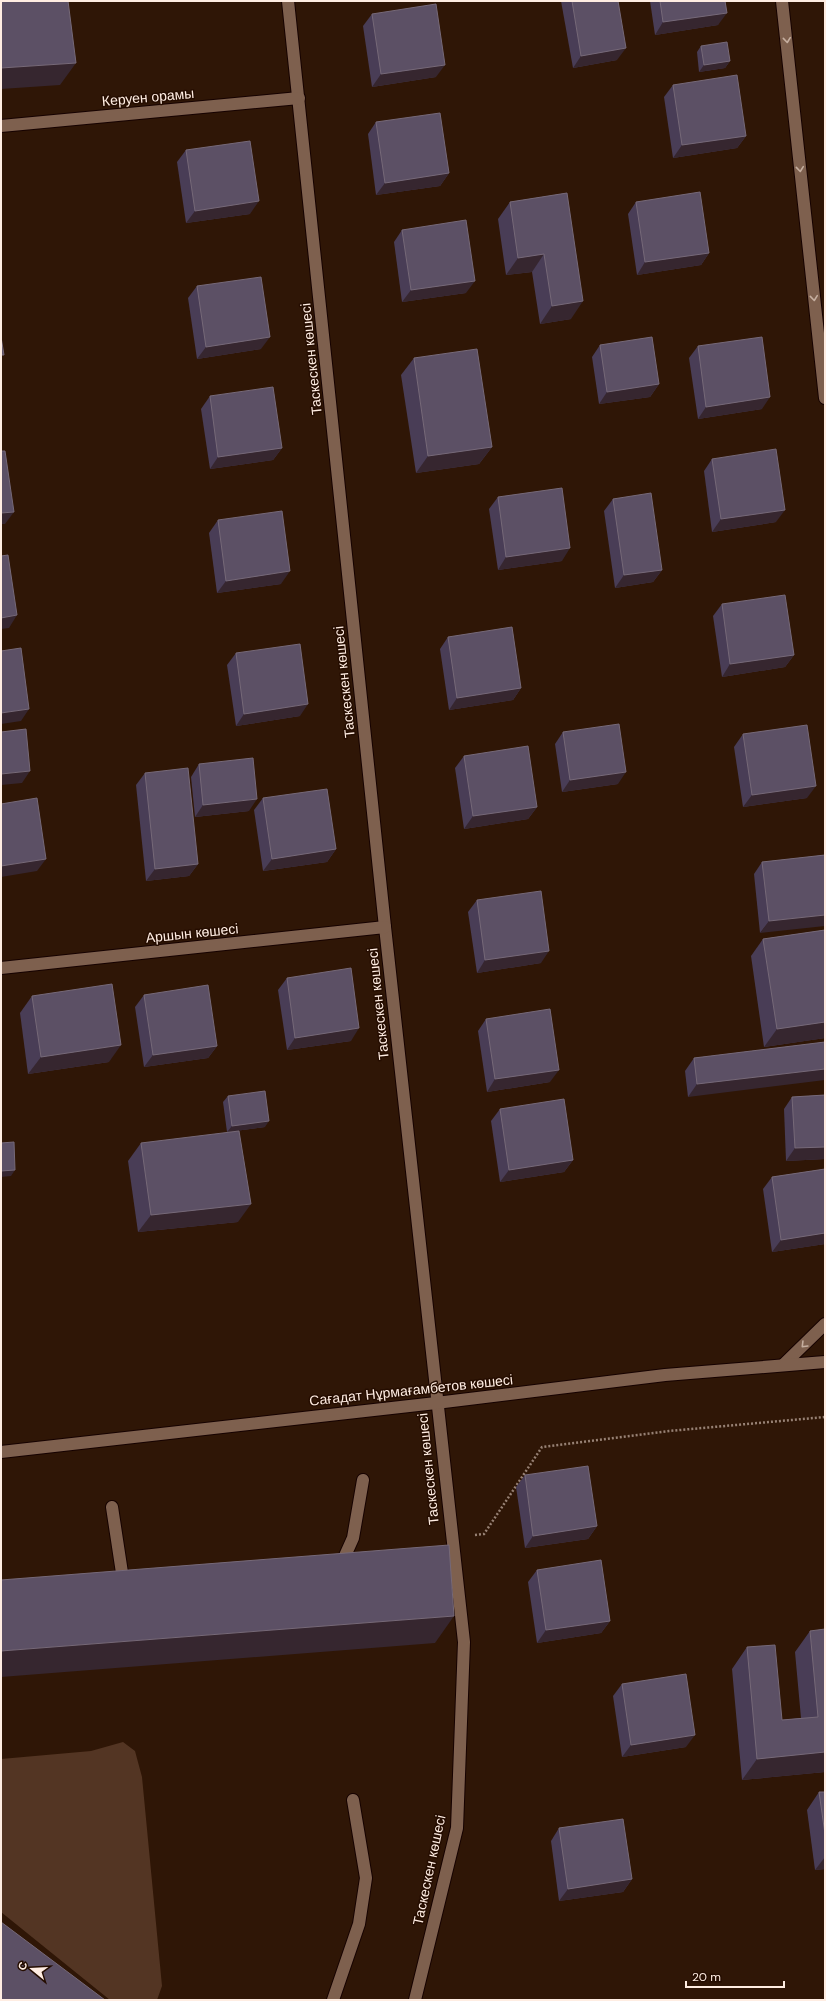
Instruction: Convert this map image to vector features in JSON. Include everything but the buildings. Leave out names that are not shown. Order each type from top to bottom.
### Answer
[{"type":"street","name":"Таскескен көшесі","points":[[288,1],[436,1403],[464,1642],[457,1828],[415,2000]]},
{"type":"street","points":[[782,1],[825,398]]},
{"type":"street","name":"Керуен орамы","points":[[1,126],[298,98]]},
{"type":"street","name":"Аршын көшесі","points":[[1,968],[385,927]]},
{"type":"street","points":[[783,1365],[825,1324]]},
{"type":"street","name":"Сағадат Нұрмағамбетов көшесі","points":[[1,1452],[436,1403],[665,1375],[825,1362]]},
{"type":"street","points":[[326,1568],[344,1558],[353,1538],[363,1480]]},
{"type":"street","points":[[109,1590],[128,1588],[112,1507]]},
{"type":"street","points":[[333,2000],[359,1924],[366,1878],[353,1800]]},
{"type":"path","points":[[452,1540],[484,1534],[542,1447],[669,1431],[825,1417]]},
{"type":"shaded area","points":[[123,1742],[135,1751],[142,1777],[162,1986],[157,2000],[110,2000],[1,1912],[1,1759],[91,1751]]}]
